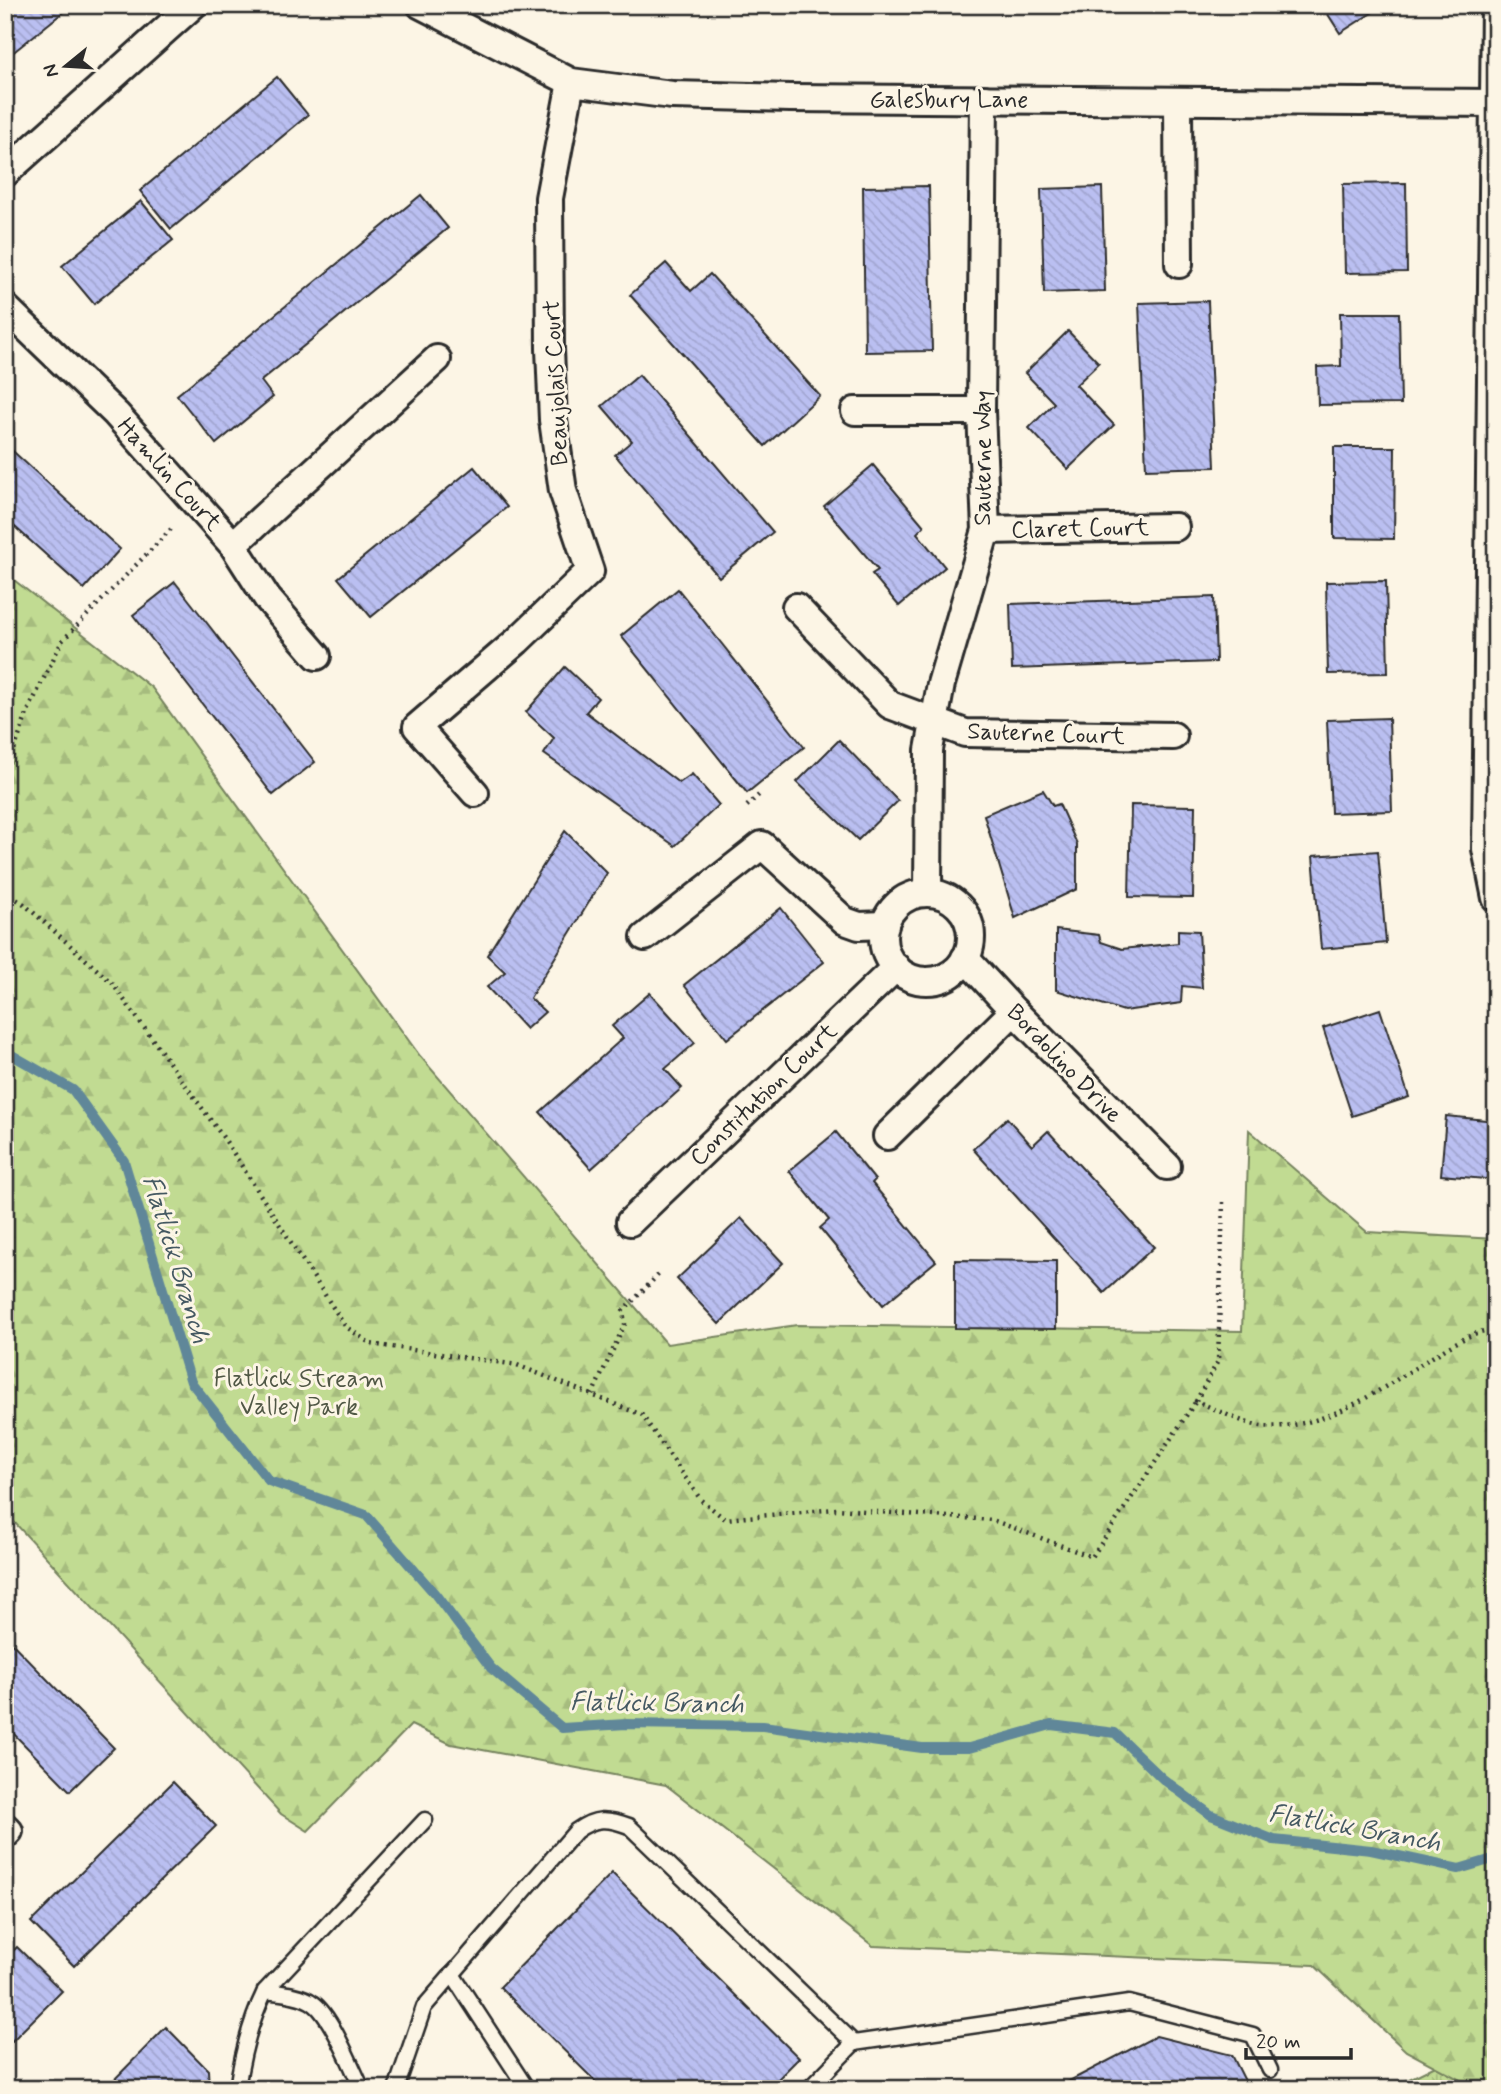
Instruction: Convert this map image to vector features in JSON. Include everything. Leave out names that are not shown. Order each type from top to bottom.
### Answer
[{"type":"street","points":[[5,173],[193,5]]},
{"type":"street","name":"Galesbury Lane","points":[[421,5],[571,82],[672,95],[790,99],[1494,103]]},
{"type":"street","points":[[1495,5],[1486,849],[1496,898]]},
{"type":"street","name":"Beaujolais Court","points":[[475,793],[417,727],[517,641],[590,571],[563,491],[553,420],[549,198],[571,82]]},
{"type":"street","name":"Sauterne Way","points":[[928,893],[929,750],[941,684],[986,530],[981,411],[984,99]]},
{"type":"street","points":[[1178,101],[1179,264]]},
{"type":"street","name":"Hamlin Court","points":[[5,307],[116,414],[233,545],[267,598],[317,656]]},
{"type":"street","points":[[233,545],[437,359]]},
{"type":"street","points":[[855,411],[981,411]]},
{"type":"street","name":"Claret Court","points":[[986,530],[1175,527]]},
{"type":"street","name":"Sauterne Court","points":[[796,607],[890,705],[965,733],[1174,736]]},
{"type":"street","points":[[645,937],[762,845],[845,920],[859,926],[885,925]]},
{"type":"street","points":[[928,893],[942,895],[954,902],[964,913],[970,927],[971,941],[958,968],[947,976],[918,980],[896,967],[886,951],[883,937],[892,911],[901,901],[914,894],[928,893]]},
{"type":"street","name":"Bordolino Drive","points":[[965,958],[1167,1166]]},
{"type":"street","name":"Constitution Court","points":[[631,1222],[896,967]]},
{"type":"street","points":[[887,1136],[1014,1011]]},
{"type":"street","points":[[5,1827],[9,1831],[5,1835]]},
{"type":"lane","points":[[396,2089],[424,2007],[576,1831],[588,1821],[609,1818],[629,1826],[854,2043]]},
{"type":"lane","points":[[237,2089],[242,2054],[254,2013],[265,1991],[425,1820]]},
{"type":"lane","points":[[452,1975],[527,2089]]},
{"type":"lane","points":[[265,1991],[313,2002],[336,2036],[362,2089]]},
{"type":"lane","points":[[809,2089],[854,2043],[1129,2003],[1253,2035],[1270,2070]]},
{"type":"path","points":[[5,776],[28,711],[62,640],[159,540]]},
{"type":"path","points":[[747,806],[762,792]]},
{"type":"path","points":[[5,892],[24,905],[112,983],[225,1140],[345,1326],[371,1344],[517,1365],[642,1415],[701,1500],[724,1519],[836,1509],[992,1520],[1093,1557],[1209,1381],[1218,1361],[1223,1202]]},
{"type":"path","points":[[592,1395],[625,1324],[623,1311],[660,1273]]},
{"type":"path","points":[[1196,1401],[1259,1426],[1293,1425],[1326,1417],[1377,1391],[1449,1347],[1485,1329],[1496,1330]]},
{"type":"green space","name":"Flatlick Stream Valley Park","points":[[5,573],[152,688],[420,1056],[667,1344],[797,1325],[1242,1331],[1249,1130],[1367,1232],[1496,1239],[1496,2089],[1477,2089],[1406,2051],[1314,1965],[873,1946],[666,1785],[451,1744],[411,1725],[308,1831],[281,1814],[5,1512]]},
{"type":"green space","points":[[1496,2036],[1496,2089],[1389,2089]]},
{"type":"building","points":[[5,5],[72,5],[5,59]]},
{"type":"building","points":[[1322,5],[1384,5],[1340,33]]},
{"type":"building","points":[[277,77],[308,115],[171,229],[140,191]]},
{"type":"building","points":[[1406,183],[1407,272],[1345,273],[1343,184]]},
{"type":"building","points":[[929,186],[932,351],[865,352],[863,187]]},
{"type":"building","points":[[1102,187],[1105,291],[1044,293],[1041,189]]},
{"type":"building","points":[[421,195],[448,228],[261,381],[273,397],[216,444],[177,395]]},
{"type":"building","points":[[141,201],[173,240],[94,304],[62,266]]},
{"type":"building","points":[[666,263],[691,291],[710,274],[820,396],[765,446],[630,295]]},
{"type":"building","points":[[1208,301],[1215,467],[1146,469],[1139,303]]},
{"type":"building","points":[[1340,313],[1399,313],[1401,404],[1318,405],[1317,367],[1341,366]]},
{"type":"building","points":[[1068,331],[1099,363],[1076,385],[1114,425],[1068,469],[1029,428],[1054,403],[1025,373]]},
{"type":"building","points":[[639,375],[773,532],[719,577],[615,455],[632,441],[602,406]]},
{"type":"building","points":[[5,444],[120,549],[84,589],[5,518]]},
{"type":"building","points":[[1334,447],[1395,447],[1394,539],[1334,538]]},
{"type":"building","points":[[873,465],[924,526],[917,533],[945,567],[899,606],[872,574],[878,570],[824,506]]},
{"type":"building","points":[[474,467],[507,507],[371,617],[338,578]]},
{"type":"building","points":[[1386,581],[1388,673],[1328,674],[1326,582]]},
{"type":"building","points":[[175,582],[315,762],[273,795],[133,615]]},
{"type":"building","points":[[678,589],[804,747],[747,793],[621,636]]},
{"type":"building","points":[[1214,597],[1216,662],[1012,669],[1010,604]]},
{"type":"building","points":[[565,667],[598,698],[586,712],[679,783],[692,774],[719,805],[675,846],[544,754],[554,738],[526,712]]},
{"type":"building","points":[[1389,718],[1392,811],[1331,813],[1327,720]]},
{"type":"building","points":[[839,740],[898,801],[858,840],[797,782]]},
{"type":"building","points":[[1043,790],[1053,806],[1059,804],[1077,844],[1077,889],[1015,918],[984,815]]},
{"type":"building","points":[[1131,805],[1195,806],[1193,898],[1129,897]]},
{"type":"building","points":[[565,831],[607,873],[530,998],[545,1012],[526,1029],[487,987],[505,972],[487,955]]},
{"type":"building","points":[[1378,851],[1386,943],[1321,949],[1313,856]]},
{"type":"building","points":[[781,908],[824,962],[727,1039],[684,985]]},
{"type":"building","points":[[1056,930],[1099,935],[1101,942],[1122,949],[1178,943],[1178,930],[1199,931],[1202,988],[1182,986],[1181,1003],[1124,1011],[1056,990]]},
{"type":"building","points":[[650,993],[695,1043],[665,1069],[682,1088],[591,1169],[540,1112],[623,1038],[612,1026]]},
{"type":"building","points":[[1380,1009],[1409,1097],[1352,1116],[1323,1028]]},
{"type":"building","points":[[1446,1116],[1496,1121],[1496,1180],[1441,1175]]},
{"type":"building","points":[[1007,1118],[1032,1146],[1048,1131],[1154,1247],[1104,1293],[973,1149]]},
{"type":"building","points":[[836,1132],[875,1180],[872,1183],[936,1261],[883,1305],[820,1228],[829,1220],[789,1171]]},
{"type":"building","points":[[741,1218],[783,1263],[719,1324],[677,1279]]},
{"type":"building","points":[[955,1260],[1056,1261],[1056,1329],[955,1328]]},
{"type":"building","points":[[5,1636],[114,1748],[70,1791],[5,1725]]},
{"type":"building","points":[[173,1782],[216,1826],[74,1966],[31,1922]]},
{"type":"building","points":[[612,1873],[799,2058],[768,2089],[603,2089],[500,1987]]},
{"type":"building","points":[[17,1947],[62,1991],[5,2048],[5,1959]]},
{"type":"building","points":[[166,2027],[208,2070],[209,2089],[105,2089]]},
{"type":"building","points":[[1156,2036],[1232,2055],[1249,2089],[1054,2089]]},
{"type":"waterway","name":"Flatlick Branch","points":[[5,1051],[73,1090],[124,1161],[191,1382],[269,1481],[366,1515],[435,1594],[491,1668],[562,1728],[626,1724],[763,1726],[922,1748],[969,1748],[1051,1725],[1115,1733],[1163,1779],[1211,1815],[1274,1840],[1371,1850],[1459,1869],[1496,1858]]}]
